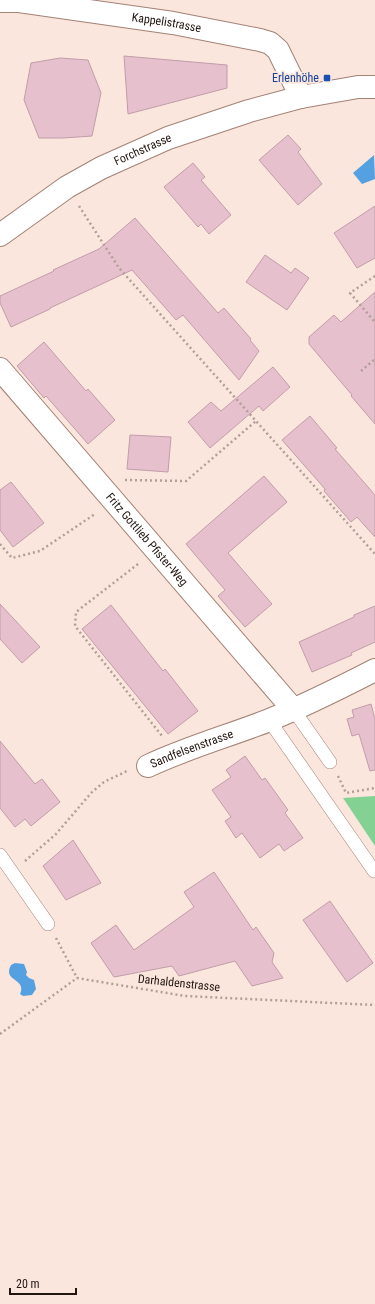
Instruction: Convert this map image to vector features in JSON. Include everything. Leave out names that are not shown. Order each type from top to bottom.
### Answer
[{"type":"street","name":"Kappelistrasse","points":[[0,1],[19,2],[173,23],[270,43],[278,50],[301,97]]},
{"type":"street","name":"Forchstrasse","points":[[0,235],[67,187],[101,168],[168,138],[249,111],[301,97],[358,88],[375,87]]},
{"type":"street","name":"Fritz Gottlieb Pfister-Weg","points":[[0,369],[292,709]]},
{"type":"street","name":"Sandfelsenstrasse","points":[[148,766],[176,754],[269,720],[375,670]]},
{"type":"lane","points":[[292,709],[330,762]]},
{"type":"lane","points":[[269,720],[374,871]]},
{"type":"lane","points":[[0,855],[48,924]]},
{"type":"path","points":[[67,187],[119,268],[375,554]]},
{"type":"path","points":[[375,276],[350,293],[375,322]]},
{"type":"path","points":[[361,372],[375,359]]},
{"type":"path","points":[[95,480],[186,480],[256,421]]},
{"type":"path","points":[[0,544],[12,558],[40,551],[114,501]]},
{"type":"path","points":[[155,550],[76,612],[75,626],[176,754]]},
{"type":"path","points":[[330,762],[346,792],[375,788]]},
{"type":"path","name":"Sandfelsenstrasse","points":[[12,872],[56,834],[92,792],[104,782],[126,771],[142,766],[148,766]]},
{"type":"path","points":[[0,1034],[77,978],[48,924]]},
{"type":"path","name":"Darhaldenstrasse","points":[[77,978],[185,996],[375,1005]]},
{"type":"green space","points":[[375,796],[375,846],[343,798]]},
{"type":"water","points":[[374,155],[375,179],[362,184],[353,173]]},
{"type":"water","points":[[15,963],[24,964],[27,972],[26,975],[34,980],[36,989],[32,995],[23,996],[20,994],[20,985],[12,977],[9,970],[11,965]]},
{"type":"building","points":[[124,56],[227,65],[227,88],[128,114]]},
{"type":"building","points":[[60,58],[88,60],[101,93],[92,136],[39,138],[24,100],[31,63]]},
{"type":"building","points":[[288,135],[301,149],[298,152],[322,184],[298,205],[259,160]]},
{"type":"building","points":[[193,163],[205,177],[201,180],[231,215],[209,234],[201,224],[198,227],[164,187]]},
{"type":"building","points":[[375,206],[375,258],[357,268],[334,233]]},
{"type":"building","points":[[135,218],[218,313],[224,308],[251,339],[250,340],[259,351],[239,380],[183,315],[176,320],[132,270],[11,327],[0,303],[0,296],[99,249]]},
{"type":"building","points":[[265,255],[291,273],[295,268],[309,278],[287,310],[246,282]]},
{"type":"building","points":[[375,292],[375,424],[309,344],[309,337],[334,315],[341,322]]},
{"type":"building","points":[[44,342],[86,391],[88,389],[115,420],[88,444],[46,396],[44,398],[17,366]]},
{"type":"building","points":[[273,367],[290,387],[263,411],[259,406],[210,448],[188,422],[211,402],[221,411]]},
{"type":"building","points":[[310,416],[337,448],[335,449],[375,495],[375,537],[357,517],[351,522],[324,491],[325,489],[282,440]]},
{"type":"building","points":[[130,435],[171,437],[168,472],[127,469]]},
{"type":"building","points":[[264,476],[287,502],[228,553],[272,604],[245,627],[218,596],[225,590],[186,544]]},
{"type":"building","points":[[11,482],[44,523],[13,547],[0,530],[0,490]]},
{"type":"building","points":[[0,604],[40,647],[22,663],[0,639]]},
{"type":"building","points":[[111,605],[163,671],[165,669],[198,711],[168,734],[82,629]]},
{"type":"building","points":[[375,606],[375,642],[351,653],[352,655],[312,672],[299,642]]},
{"type":"building","points":[[371,704],[375,719],[375,770],[370,771],[359,734],[352,736],[347,719],[354,717],[352,710]]},
{"type":"building","points":[[0,741],[35,784],[42,779],[60,802],[31,826],[25,819],[15,827],[0,808]]},
{"type":"building","points":[[245,756],[262,780],[265,778],[288,810],[285,813],[303,838],[284,851],[279,844],[260,858],[242,833],[236,838],[225,821],[231,817],[212,790],[231,777],[226,770]]},
{"type":"building","points":[[73,840],[101,883],[66,900],[43,866]]},
{"type":"building","points":[[214,872],[253,930],[256,927],[274,953],[272,962],[283,978],[252,986],[235,961],[179,976],[172,966],[114,977],[91,943],[116,925],[134,950],[194,907],[184,892]]},
{"type":"building","points":[[330,901],[373,963],[347,982],[303,920]]},
{"type":"place","name":"Erlenhöhe","points":[[327,78]]}]
